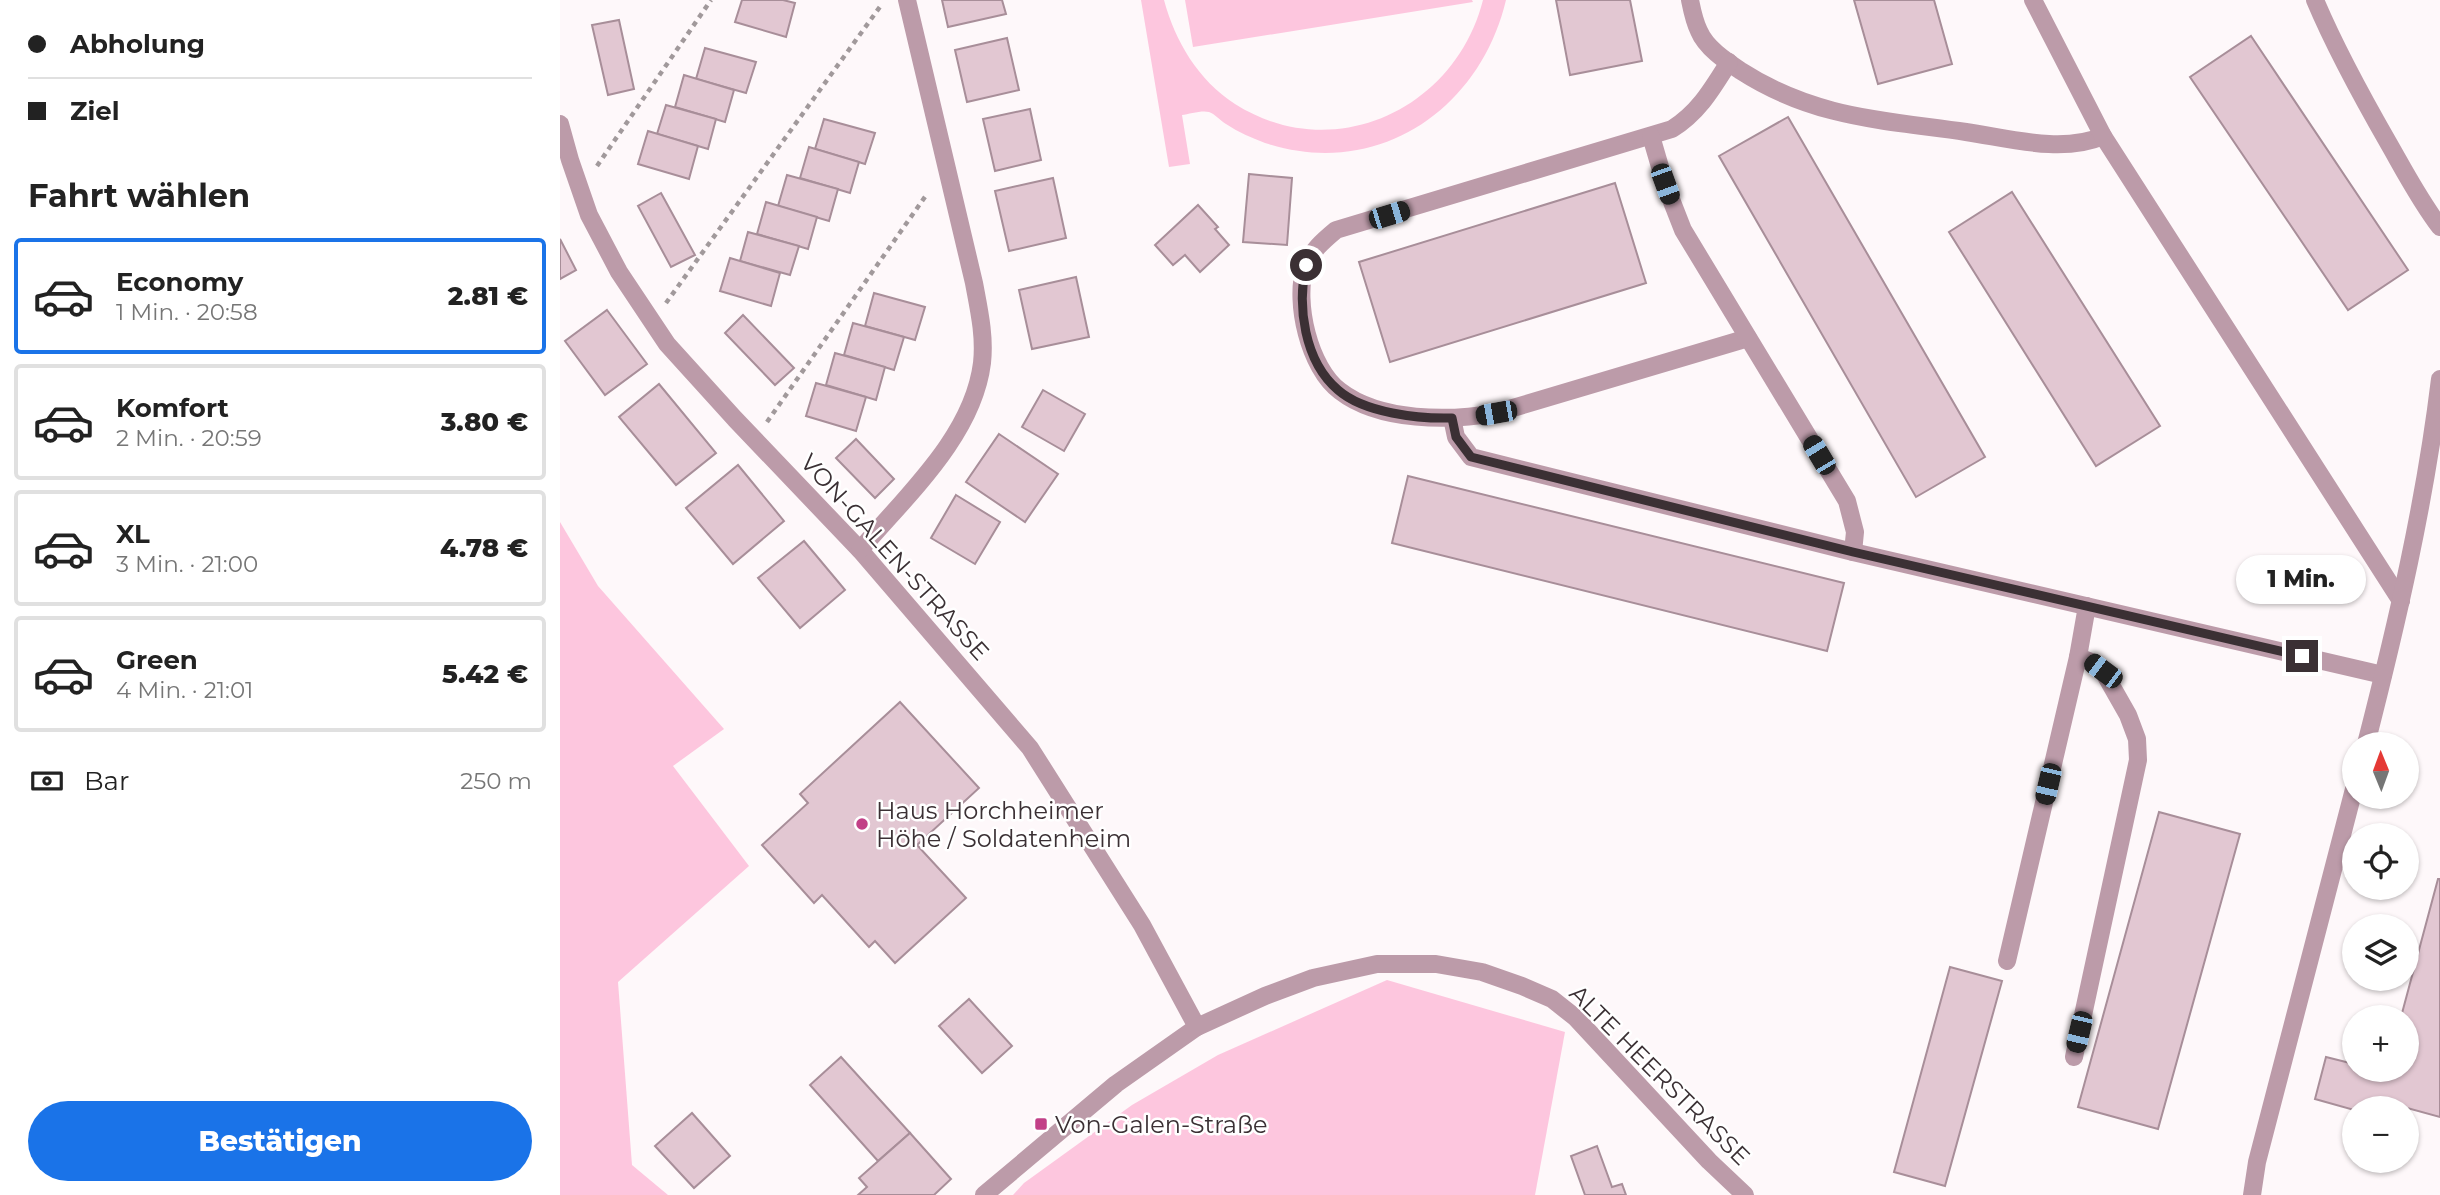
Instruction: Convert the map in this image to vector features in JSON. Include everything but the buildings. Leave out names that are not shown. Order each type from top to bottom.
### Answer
[{"type":"street","points":[[860,550],[942,454],[968,411],[976,391],[982,362],[982,330],[974,283],[907,0]]},
{"type":"street","points":[[1690,0],[1699,33],[1728,62],[1783,94],[1815,107],[1848,116],[2048,143],[2090,142],[2103,136]]},
{"type":"street","points":[[2033,0],[2103,136],[2401,601]]},
{"type":"street","points":[[2315,0],[2335,47],[2423,205],[2440,227]]},
{"type":"street","points":[[1728,62],[1703,104],[1689,118],[1672,129],[1336,230],[1320,244],[1306,265],[1301,288],[1301,307],[1314,354],[1323,372],[1339,391],[1384,411],[1432,418],[1496,413],[1748,338]]},
{"type":"street","name":"VON-GALEN-STRASSE","points":[[560,124],[589,215],[619,272],[667,344],[860,550],[1030,748],[1143,925],[1197,1027]]},
{"type":"street","points":[[1651,136],[1665,184],[1683,230],[1847,501],[1856,532],[1853,552]]},
{"type":"street","points":[[2368,732],[2401,601],[2424,492],[2440,379]]},
{"type":"street","points":[[1452,418],[1456,437],[1471,457],[1853,552],[2383,676]]},
{"type":"street","points":[[2007,961],[2078,657],[2087,606]]},
{"type":"street","points":[[2074,1057],[2138,760],[2137,739],[2128,715],[2103,671],[2078,657]]},
{"type":"street","points":[[2252,1195],[2257,1162],[2349,809]]},
{"type":"street","name":"ALTE HEERSTRASSE","points":[[984,1195],[1116,1084],[1197,1027],[1313,978],[1377,964],[1436,964],[1482,972],[1552,999],[1576,1018],[1709,1161],[1745,1195]]},
{"type":"path","points":[[580,190],[711,0]]},
{"type":"path","points":[[652,321],[885,0]]},
{"type":"path","points":[[755,440],[947,167]]},
{"type":"shaded area","points":[[1141,0],[1164,0],[1175,30],[1190,58],[1210,83],[1235,104],[1273,122],[1311,129],[1349,127],[1385,116],[1418,98],[1446,71],[1468,39],[1483,0],[1506,0],[1493,39],[1473,74],[1448,103],[1418,127],[1384,143],[1346,152],[1306,152],[1265,143],[1235,130],[1211,113],[1196,112],[1182,115],[1190,164],[1169,167]]},
{"type":"shaded area","points":[[1185,0],[1472,0],[1473,2],[1193,47]]},
{"type":"shaded area","points":[[560,522],[598,586],[724,729],[673,766],[749,866],[618,982],[632,1165],[668,1195],[560,1195]]},
{"type":"shaded area","points":[[1387,980],[1565,1032],[1535,1195],[1013,1195],[1024,1183],[1132,1105],[1218,1055]]},
{"type":"place","name":"Haus Horchheimer Höhe / Soldatenheim","points":[[862,824]]},
{"type":"place","name":"Von-Galen-Straße","points":[[1041,1124]]},
{"type":"route","points":[[1306,265],[1301,288],[1301,307],[1307,331],[1323,372],[1339,391],[1384,411],[1452,418],[1456,437],[1471,457],[1853,552],[2302,656]]}]
